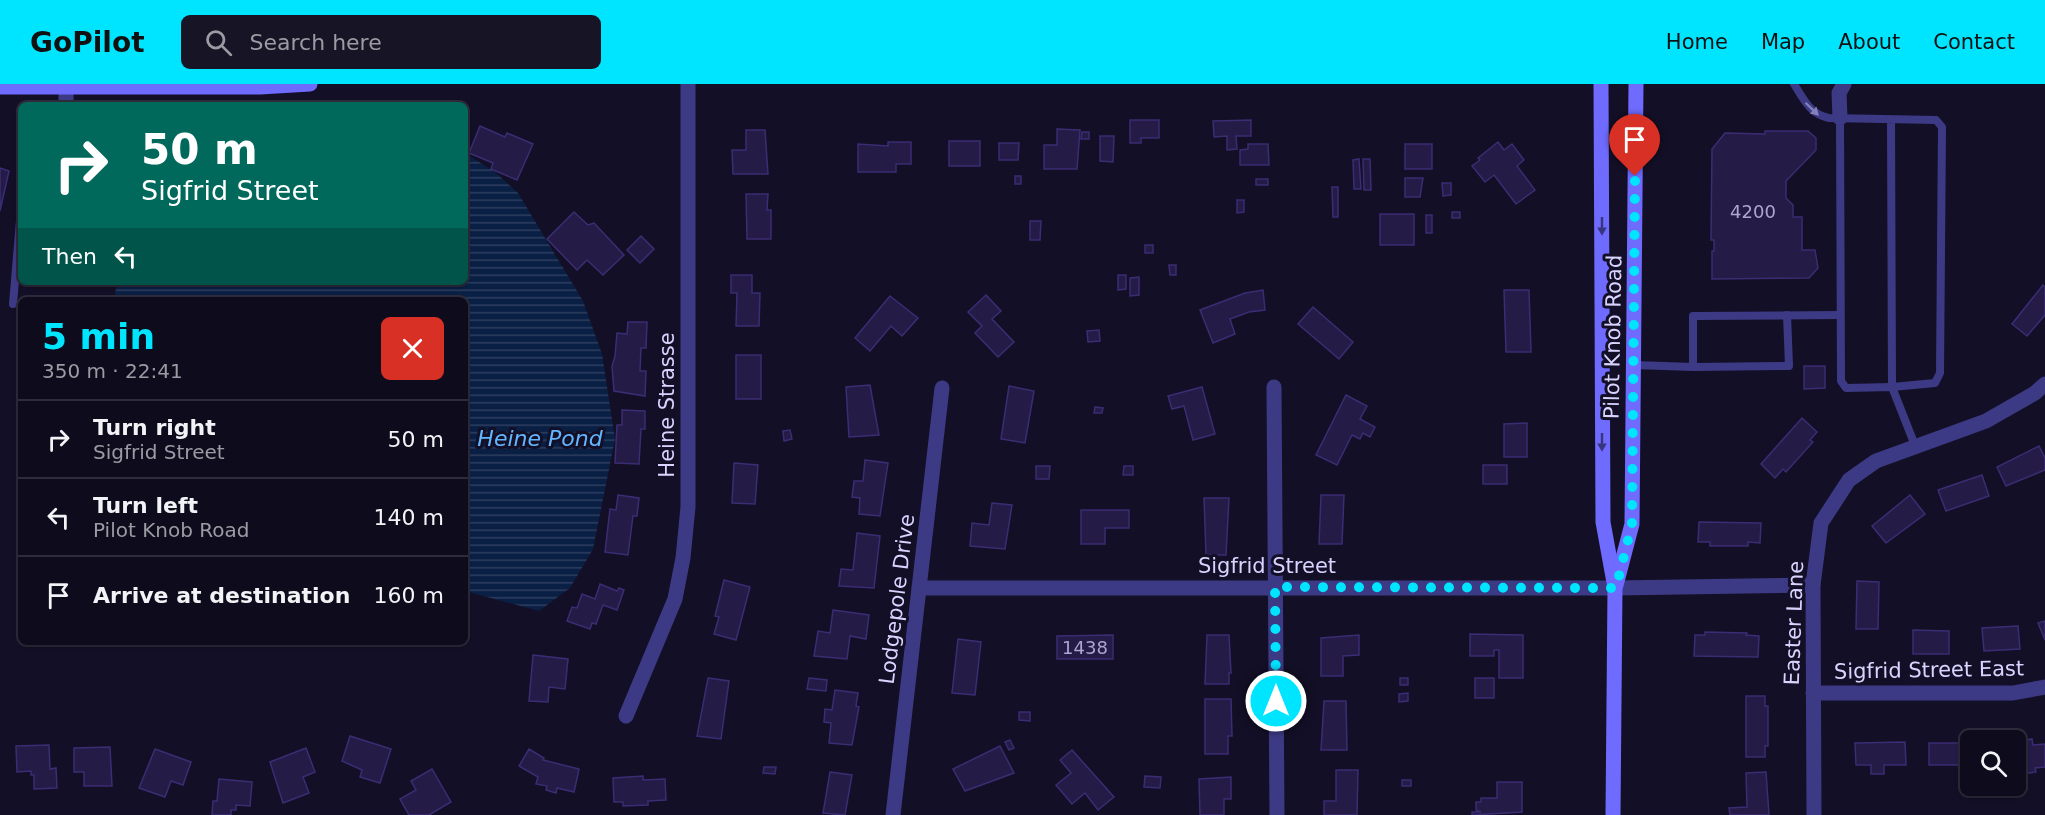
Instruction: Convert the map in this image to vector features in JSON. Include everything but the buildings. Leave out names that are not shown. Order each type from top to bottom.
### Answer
[{"type":"main road","points":[[0,87],[66,85],[260,87],[310,84]]},
{"type":"main road","name":"Pilot Knob Road","points":[[1601,84],[1602,522],[1616,588],[1613,815]]},
{"type":"main road","name":"Pilot Knob Road","points":[[1616,588],[1632,524],[1636,84]]},
{"type":"street","name":"Heine Strasse","points":[[626,716],[675,599],[684,548],[688,507],[688,84]]},
{"type":"street","points":[[1840,118],[1839,93],[1844,84]]},
{"type":"street","points":[[66,85],[66,102]]},
{"type":"street","name":"Easter Lane","points":[[1814,815],[1813,585],[1821,523],[1849,480],[1876,461],[1986,421],[2035,393],[2045,384]]},
{"type":"street","points":[[1274,387],[1277,815]]},
{"type":"street","name":"Lodgepole Drive","points":[[892,815],[942,388]]},
{"type":"street","points":[[1616,588],[1813,585]]},
{"type":"street","name":"Sigfrid Street","points":[[919,588],[1616,588]]},
{"type":"street","name":"Sigfrid Street East","points":[[1813,693],[2013,693],[2045,687]]},
{"type":"lane","points":[[1794,84],[1809,108],[1819,116],[1936,120],[1942,127],[1940,373],[1935,383],[1846,388],[1841,381],[1840,118]]},
{"type":"lane","points":[[1891,120],[1892,387],[1916,448]]},
{"type":"lane","points":[[14,304],[18,250]]},
{"type":"lane","points":[[1634,365],[1789,366],[1787,315]]},
{"type":"lane","points":[[1693,367],[1693,316],[1839,315]]},
{"type":"water","name":"Heine Pond","points":[[468,155],[496,173],[518,193],[583,301],[602,354],[615,439],[593,549],[570,588],[539,611],[468,592],[468,297],[114,297],[116,285],[468,285]]},
{"type":"water","points":[[238,645],[270,645],[259,647]]},
{"type":"route","points":[[1276,701],[1275,587],[1616,588],[1632,524],[1635,176]]}]
